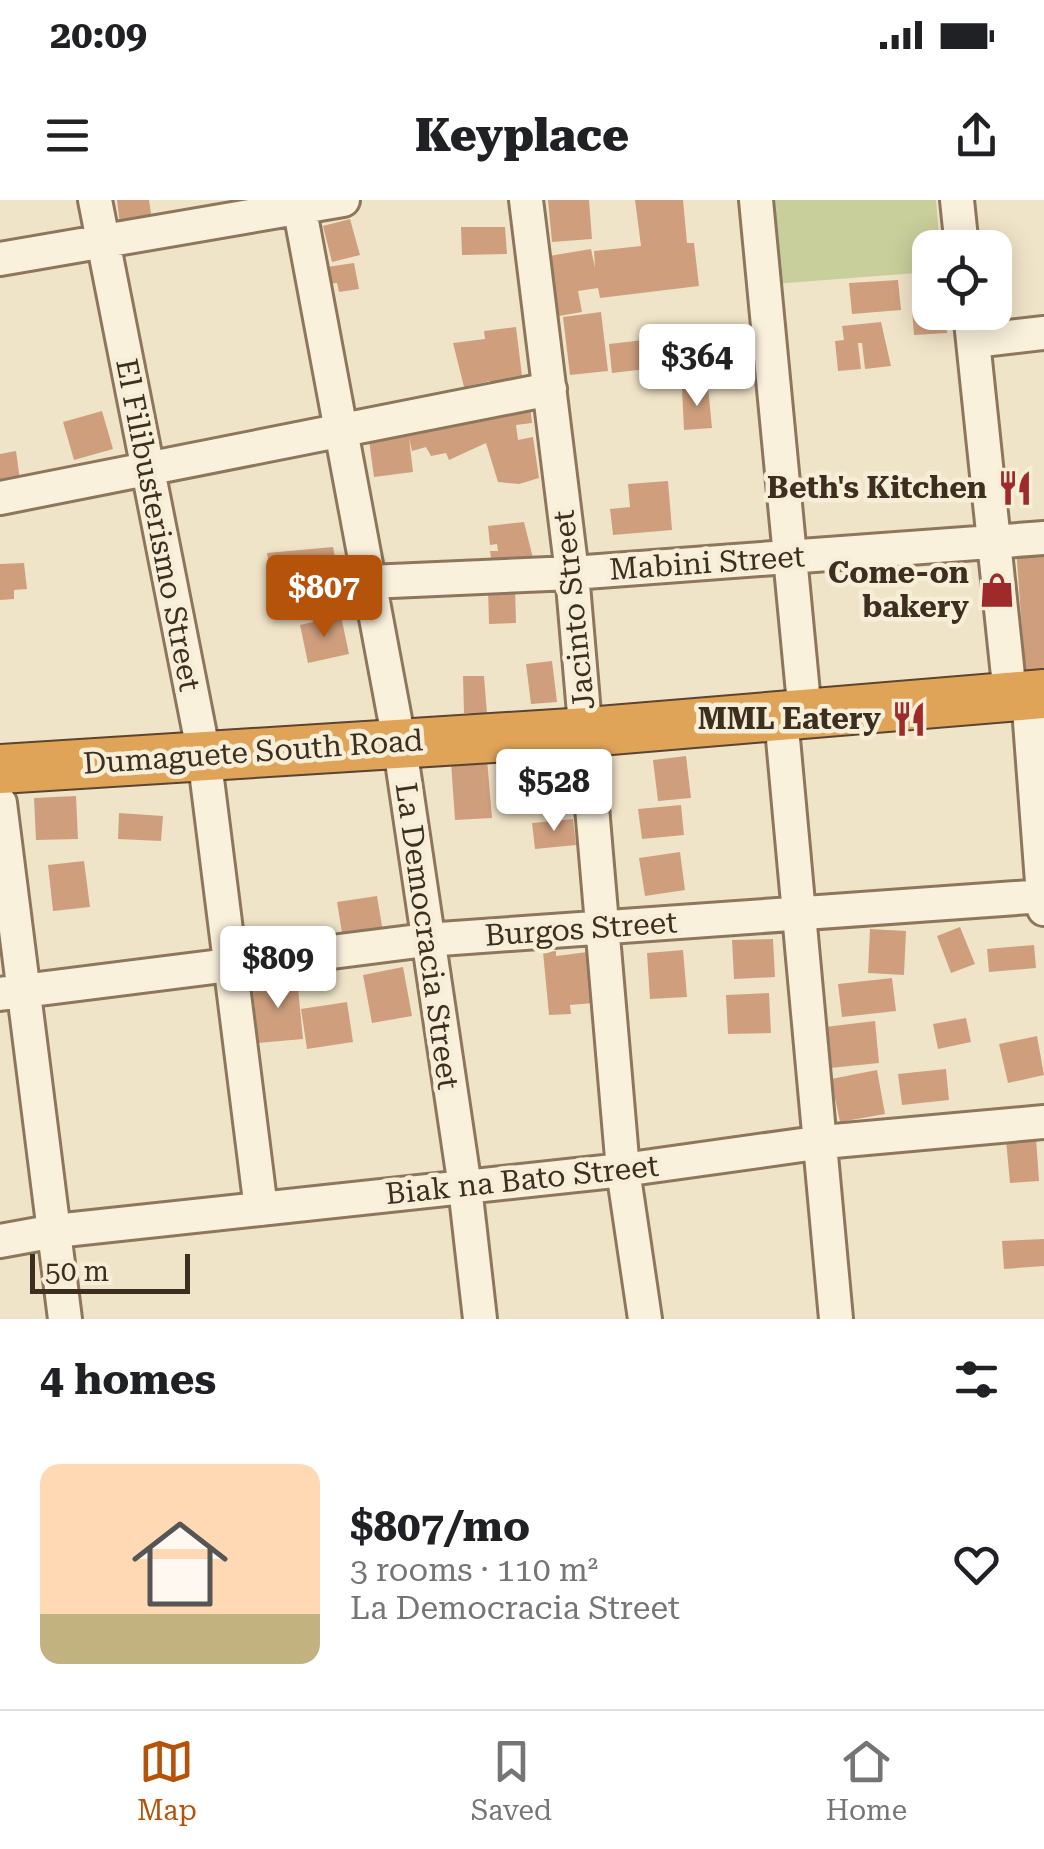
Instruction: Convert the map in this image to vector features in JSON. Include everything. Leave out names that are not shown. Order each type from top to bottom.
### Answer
[{"type":"highway","name":"Dumaguete South Road","points":[[0,769],[587,732],[1027,695]]},
{"type":"street","name":"El Filibusterismo Street","points":[[94,200],[204,755],[262,1209]]},
{"type":"street","points":[[0,259],[298,203],[343,200]]},
{"type":"street","name":"Jacinto Street","points":[[526,200],[572,573],[623,1170],[645,1319]]},
{"type":"street","points":[[756,200],[792,556],[799,914],[823,1142],[836,1319]]},
{"type":"street","points":[[957,200],[960,230]]},
{"type":"street","name":"La Democracia Street","points":[[298,203],[399,741],[465,1187],[480,1319]]},
{"type":"street","points":[[972,330],[997,543],[1027,695],[1044,909]]},
{"type":"street","points":[[1008,330],[1044,333]]},
{"type":"street","points":[[0,498],[550,390]]},
{"type":"street","name":"Mabini Street","points":[[369,582],[572,573],[1044,538]]},
{"type":"street","points":[[0,804],[13,993],[54,1231],[64,1319]]},
{"type":"street","name":"Burgos Street","points":[[13,993],[426,940],[1043,896]]},
{"type":"street","name":"Biak na Bato Street","points":[[0,1241],[54,1231],[623,1170],[823,1142],[1044,1122]]},
{"type":"green space","points":[[767,200],[936,200],[939,230],[912,230],[912,273],[774,284]]},
{"type":"building","points":[[117,200],[149,200],[152,221],[120,225]]},
{"type":"building","points":[[548,200],[589,200],[592,239],[552,242]]},
{"type":"building","points":[[635,200],[683,200],[687,243],[694,243],[699,286],[600,298],[598,288],[578,291],[582,312],[559,316],[549,256],[591,249],[595,268],[594,251],[641,246]]},
{"type":"building","points":[[350,219],[360,255],[332,262],[323,226]]},
{"type":"building","points":[[461,227],[505,227],[507,254],[462,255]]},
{"type":"building","points":[[354,263],[359,289],[339,292],[337,283],[330,284],[327,267]]},
{"type":"building","points":[[898,280],[901,310],[852,314],[849,283]]},
{"type":"building","points":[[601,312],[608,371],[570,375],[563,317]]},
{"type":"building","points":[[881,322],[891,366],[865,369],[862,343],[858,343],[861,369],[838,371],[835,341],[844,340],[842,326]]},
{"type":"building","points":[[516,327],[523,384],[491,388],[490,381],[464,387],[453,343],[485,339],[484,331]]},
{"type":"building","points":[[914,330],[947,330],[947,333],[914,335]]},
{"type":"building","points":[[697,334],[699,385],[671,385],[670,335]]},
{"type":"building","points":[[652,339],[655,368],[612,373],[609,344]]},
{"type":"building","points":[[708,387],[712,428],[684,430],[682,389]]},
{"type":"building","points":[[530,404],[532,423],[516,425],[518,440],[533,437],[539,478],[519,484],[498,482],[486,443],[449,460],[446,453],[431,456],[426,447],[412,451],[409,438],[413,472],[374,477],[368,433]]},
{"type":"building","points":[[102,411],[113,449],[74,460],[63,422]]},
{"type":"building","points":[[16,451],[20,480],[0,483],[0,454]]},
{"type":"building","points":[[668,481],[672,530],[613,535],[610,509],[630,507],[628,484]]},
{"type":"building","points":[[524,522],[535,566],[493,572],[490,551],[498,551],[497,544],[490,545],[488,526]]},
{"type":"building","points":[[1044,545],[1044,671],[1025,672],[1016,547]]},
{"type":"building","points":[[333,547],[342,592],[275,599],[267,553]]},
{"type":"building","points":[[24,563],[27,589],[14,590],[14,599],[0,600],[0,564]]},
{"type":"building","points":[[488,587],[515,587],[516,623],[489,624]]},
{"type":"building","points":[[341,616],[349,654],[308,663],[300,625]]},
{"type":"building","points":[[552,661],[557,702],[531,704],[526,664]]},
{"type":"building","points":[[463,676],[484,676],[487,714],[464,713]]},
{"type":"building","points":[[686,756],[691,798],[658,801],[653,760]]},
{"type":"building","points":[[487,759],[492,818],[455,820],[451,762]]},
{"type":"building","points":[[76,796],[78,839],[36,840],[34,798]]},
{"type":"building","points":[[681,805],[684,835],[642,839],[638,809]]},
{"type":"building","points":[[119,813],[163,816],[161,841],[118,839]]},
{"type":"building","points":[[573,819],[576,845],[535,849],[532,823]]},
{"type":"building","points":[[680,852],[685,890],[645,896],[639,858]]},
{"type":"building","points":[[84,861],[90,907],[53,911],[48,865]]},
{"type":"building","points":[[377,896],[383,932],[343,939],[337,902]]},
{"type":"building","points":[[960,927],[975,964],[951,973],[937,936]]},
{"type":"building","points":[[870,929],[906,931],[904,975],[868,973]]},
{"type":"building","points":[[773,939],[775,977],[734,979],[732,940]]},
{"type":"building","points":[[1034,945],[1036,968],[989,972],[987,949]]},
{"type":"building","points":[[683,950],[687,997],[650,999],[647,953]]},
{"type":"building","points":[[556,951],[556,956],[588,952],[594,1003],[570,1005],[571,1014],[549,1015],[543,952]]},
{"type":"building","points":[[403,967],[412,1016],[372,1023],[363,975]]},
{"type":"building","points":[[297,978],[303,1039],[258,1043],[252,982]]},
{"type":"building","points":[[892,978],[896,1011],[842,1017],[838,984]]},
{"type":"building","points":[[769,993],[771,1033],[728,1034],[726,995]]},
{"type":"building","points":[[347,1002],[353,1042],[307,1049],[301,1009]]},
{"type":"building","points":[[966,1018],[971,1042],[938,1049],[933,1024]]},
{"type":"building","points":[[875,1021],[879,1063],[830,1068],[825,1027]]},
{"type":"building","points":[[1037,1036],[1044,1075],[1008,1083],[999,1044]]},
{"type":"building","points":[[946,1069],[949,1100],[902,1105],[898,1074]]},
{"type":"building","points":[[877,1070],[885,1114],[840,1122],[831,1079]]},
{"type":"building","points":[[1036,1138],[1039,1181],[1010,1183],[1006,1140]]},
{"type":"building","points":[[1044,1239],[1044,1266],[1004,1269],[1002,1241]]},
{"type":"place","name":"Beth's Kitchen","points":[[1015,488]]},
{"type":"place","name":"Come-on bakery","points":[[997,590]]},
{"type":"place","name":"MML Eatery","points":[[909,719]]}]
